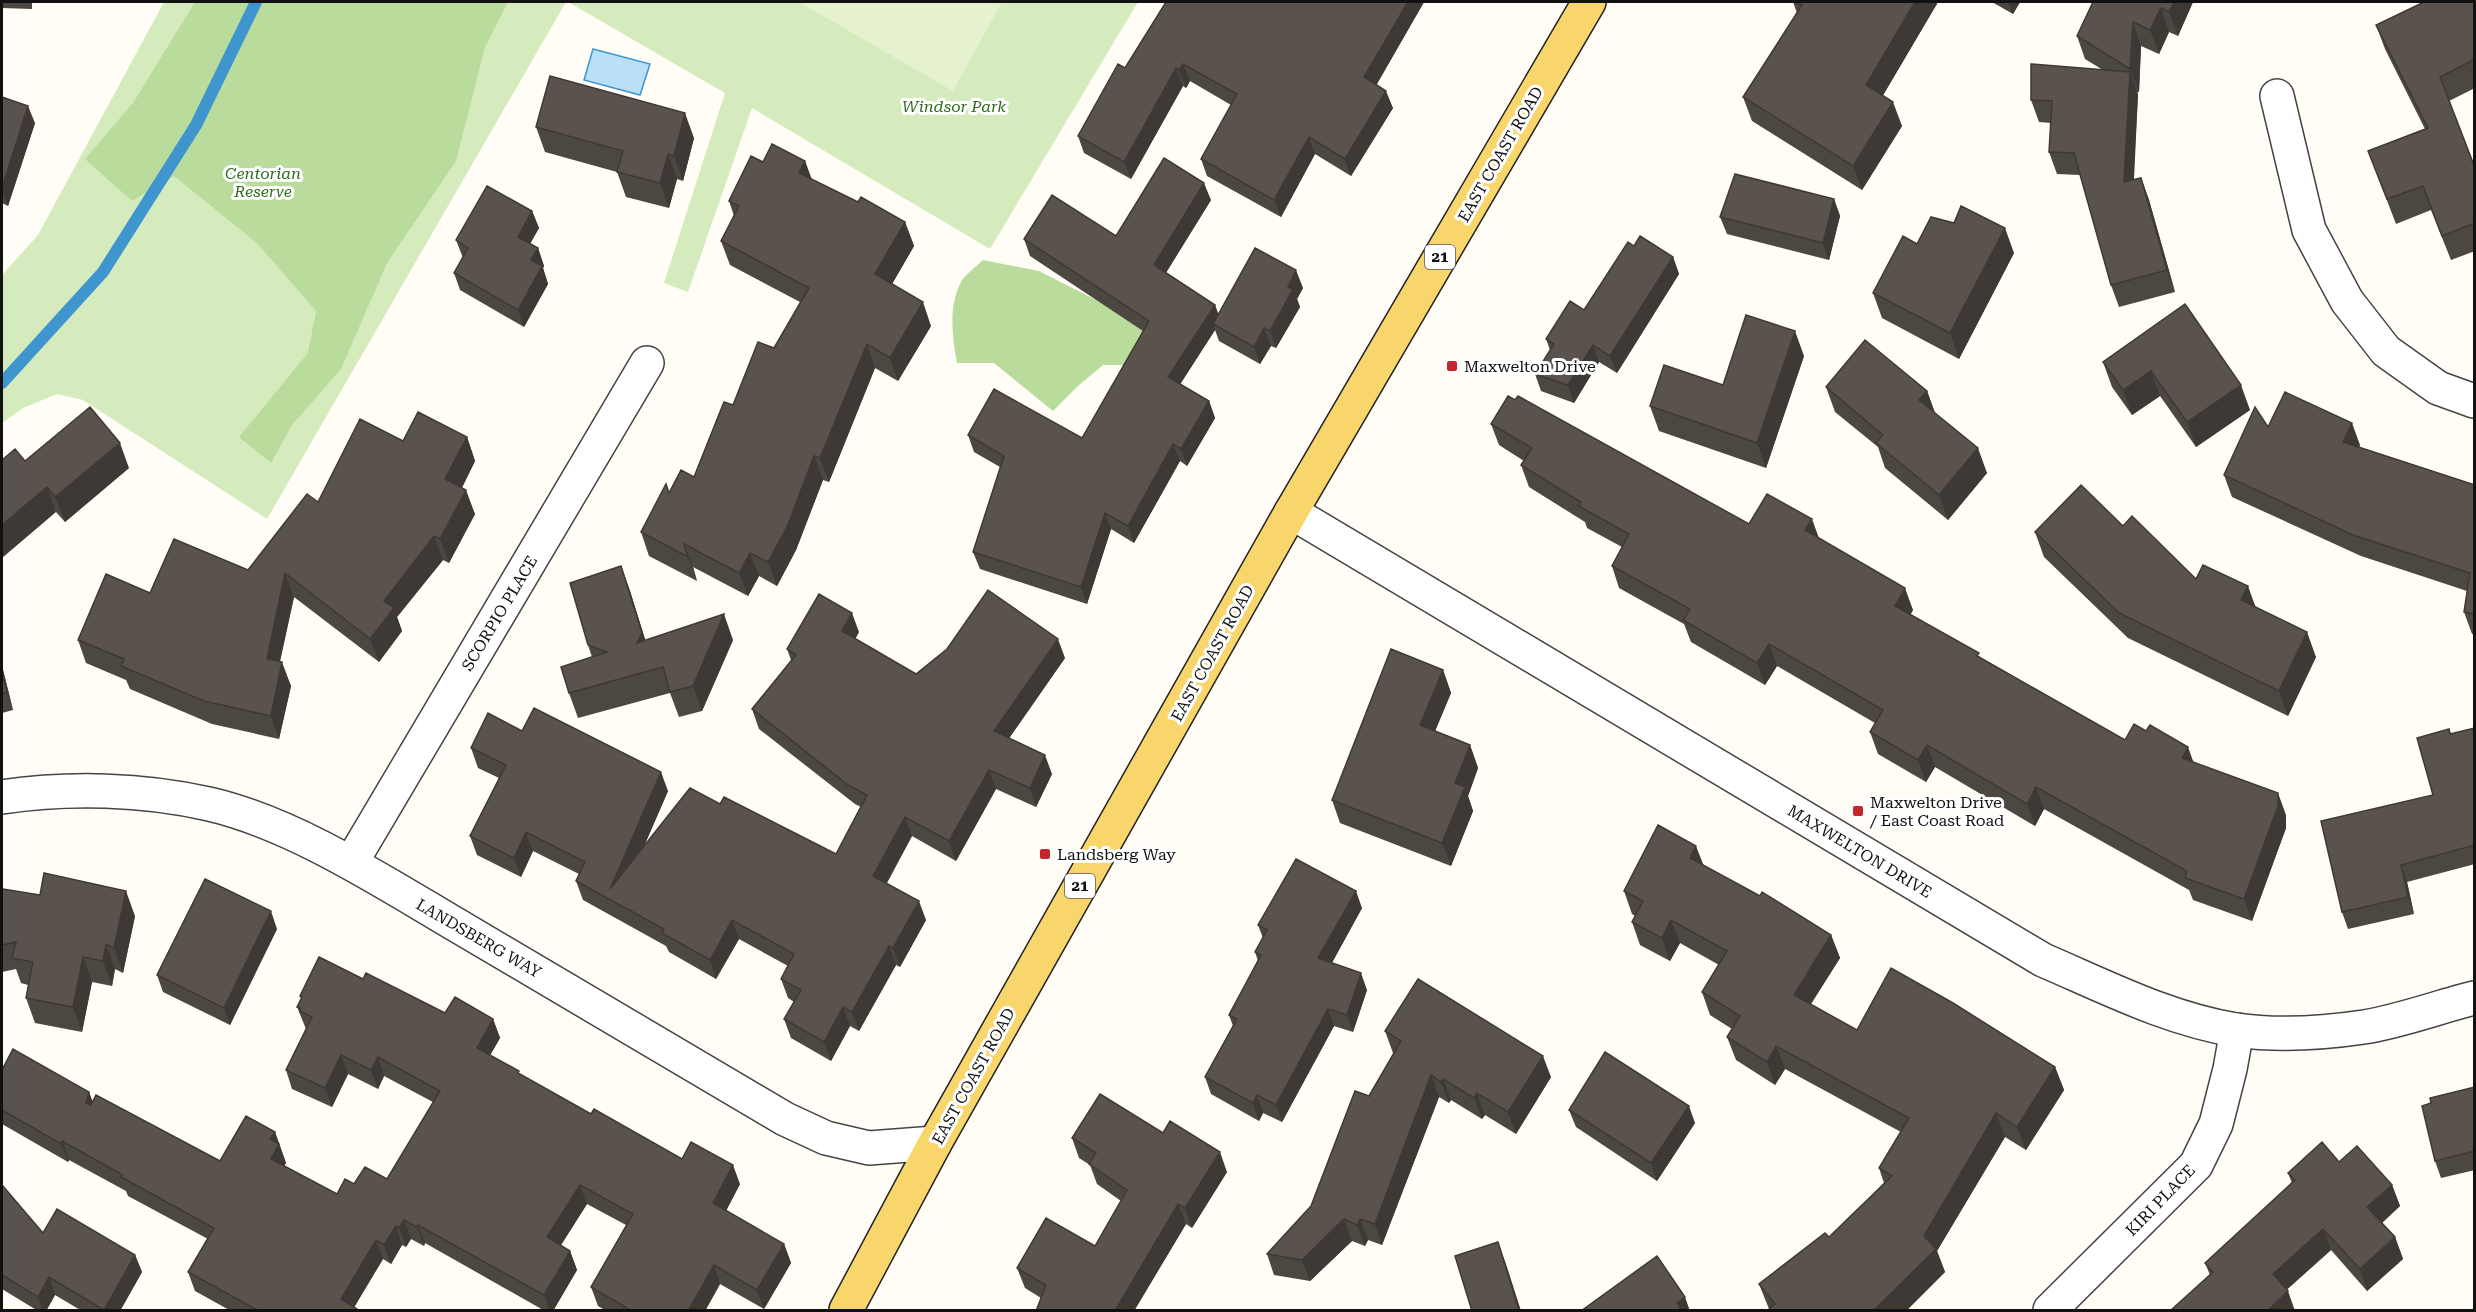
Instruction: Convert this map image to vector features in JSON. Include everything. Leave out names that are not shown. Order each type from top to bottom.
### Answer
[{"type":"main road","name":"EAST COAST ROAD","points":[[846,1311],[934,1143],[1291,512],[1589,2]]},
{"type":"street","points":[[2277,96],[2309,231],[2347,301],[2386,351],[2438,388],[2475,401]]},
{"type":"street","name":"SCORPIO PLACE","points":[[351,863],[647,363]]},
{"type":"street","name":"MAXWELTON DRIVE","points":[[1291,512],[2043,960],[2153,1008],[2237,1030],[2278,1032],[2366,1026],[2475,998]]},
{"type":"street","name":"LANDSBERG WAY","points":[[2,797],[86,791],[150,795],[210,804],[266,822],[351,863],[785,1119],[825,1138],[869,1148],[934,1143]]},
{"type":"street","name":"KIRI PLACE","points":[[2050,1311],[2196,1165],[2216,1124],[2230,1070],[2237,1030]]},
{"type":"green space","name":"Centorian Reserve","points":[[164,2],[566,2],[267,519],[83,400],[57,394],[23,408],[2,423],[2,275],[38,235]]},
{"type":"green space","points":[[195,2],[508,2],[485,47],[456,161],[387,263],[341,369],[292,425],[271,463],[239,437],[308,353],[316,311],[257,243],[174,176],[132,201],[85,159],[133,103]]},
{"type":"green space","name":"Windsor Park","points":[[568,2],[1138,2],[990,249],[752,108],[688,292],[664,283],[725,93]]},
{"type":"green space","points":[[799,2],[1002,2],[953,91]]},
{"type":"green space","points":[[983,260],[1039,271],[1108,306],[1143,330],[1136,365],[1103,365],[1053,411],[994,363],[957,363],[953,331],[955,300],[962,280]]},
{"type":"water","points":[[593,49],[650,64],[640,95],[584,80]]},
{"type":"building","points":[[1166,2],[1408,2],[1364,77],[1386,91],[1345,159],[1309,137],[1274,200],[1201,159],[1237,94],[1183,64],[1179,70],[1176,68],[1124,162],[1078,136],[1118,64],[1125,68]]},
{"type":"building","points":[[1796,2],[1915,2],[1866,85],[1893,102],[1853,166],[1743,97],[1802,5]]},
{"type":"building","points":[[2093,2],[2174,2],[2169,12],[2161,8],[2150,30],[2133,22],[2130,69],[2077,36]]},
{"type":"building","points":[[2424,2],[2475,2],[2475,59],[2440,77],[2475,168],[2475,223],[2442,236],[2423,186],[2387,199],[2368,151],[2428,128],[2376,25]]},
{"type":"building","points":[[2031,64],[2130,72],[2124,182],[2141,178],[2167,270],[2111,285],[2074,153],[2049,152],[2052,101],[2031,100]]},
{"type":"building","points":[[550,76],[685,113],[674,156],[668,154],[660,183],[617,172],[623,151],[536,127]]},
{"type":"building","points":[[2,97],[28,106],[2,188]]},
{"type":"building","points":[[772,144],[805,161],[799,173],[858,202],[861,197],[905,222],[875,274],[923,302],[890,358],[867,344],[820,458],[814,456],[787,527],[768,562],[750,553],[739,573],[684,544],[688,557],[641,532],[666,484],[669,493],[681,470],[694,477],[724,402],[733,405],[758,342],[774,348],[809,288],[721,241],[739,206],[729,201],[751,156],[763,162]]},
{"type":"building","points":[[1164,158],[1204,183],[1154,265],[1215,305],[1168,377],[1209,401],[1181,449],[1173,444],[1128,526],[1105,513],[1081,587],[973,552],[1004,456],[968,435],[994,389],[1082,438],[1149,321],[1024,239],[1052,195],[1116,236]]},
{"type":"building","points":[[1735,174],[1834,199],[1823,243],[1720,217]]},
{"type":"building","points":[[487,186],[532,211],[518,237],[538,248],[531,260],[542,266],[518,310],[454,273],[468,248],[456,240]]},
{"type":"building","points":[[1961,206],[2005,228],[1950,333],[1873,293],[1903,236],[1917,244],[1931,217],[1954,223]]},
{"type":"building","points":[[1640,236],[1673,257],[1610,356],[1593,345],[1568,385],[1535,374],[1554,344],[1546,339],[1570,301],[1584,310],[1628,242],[1634,246]]},
{"type":"building","points":[[1255,248],[1296,270],[1288,287],[1293,289],[1280,313],[1270,331],[1264,328],[1254,347],[1213,324]]},
{"type":"building","points":[[2185,304],[2241,385],[2187,422],[2151,371],[2123,390],[2103,362]]},
{"type":"building","points":[[1746,315],[1795,331],[1757,443],[1650,406],[1664,365],[1723,385]]},
{"type":"building","points":[[1865,340],[1927,391],[1919,400],[1978,448],[1939,495],[1876,443],[1883,435],[1826,387]]},
{"type":"building","points":[[2285,392],[2352,423],[2343,442],[2475,485],[2475,614],[2464,612],[2470,573],[2353,535],[2224,475],[2255,407],[2268,427]]},
{"type":"building","points":[[1508,396],[1515,400],[1518,396],[1749,524],[1767,494],[1812,519],[1805,530],[1905,588],[1895,606],[1979,653],[1977,656],[2125,740],[2134,724],[2146,731],[2150,725],[2188,747],[2182,758],[2278,793],[2278,806],[2244,899],[2185,878],[2187,871],[2036,787],[2027,804],[1927,745],[1918,760],[1870,732],[1883,710],[1769,644],[1757,663],[1683,620],[1690,609],[1612,566],[1629,534],[1579,506],[1581,502],[1521,465],[1532,448],[1491,424]]},
{"type":"building","points":[[90,407],[120,443],[55,497],[47,487],[2,525],[2,460],[15,449],[25,461]]},
{"type":"building","points":[[418,412],[467,437],[445,479],[466,490],[440,539],[434,536],[384,601],[394,608],[370,639],[285,573],[267,659],[282,662],[271,716],[204,701],[121,666],[124,659],[78,640],[106,574],[150,593],[174,539],[248,570],[307,494],[318,502],[360,419],[403,441]]},
{"type":"building","points":[[2081,485],[2123,526],[2132,516],[2196,579],[2203,565],[2248,586],[2241,600],[2307,632],[2279,691],[2119,613],[2035,532]]},
{"type":"building","points":[[621,566],[642,633],[637,643],[724,614],[693,686],[670,692],[663,667],[569,693],[561,667],[607,652],[588,645],[570,583]]},
{"type":"building","points":[[988,590],[1058,639],[994,731],[1045,755],[1030,788],[989,770],[949,841],[905,817],[873,876],[919,901],[893,948],[889,946],[852,1012],[843,1007],[824,1042],[784,1019],[801,990],[781,979],[794,954],[732,920],[710,960],[662,933],[664,929],[576,881],[585,862],[526,832],[514,858],[470,836],[506,765],[471,748],[488,713],[522,731],[534,708],[661,772],[610,889],[690,788],[720,804],[724,797],[836,854],[867,795],[848,785],[752,709],[796,655],[787,649],[819,594],[852,613],[842,631],[916,674],[947,649]]},
{"type":"building","points":[[1391,649],[1443,670],[1420,725],[1470,745],[1455,783],[1465,787],[1442,843],[1332,800]]},
{"type":"building","points":[[2,672],[7,692],[2,694]]},
{"type":"building","points":[[2475,728],[2475,845],[2401,865],[2408,897],[2342,912],[2321,821],[2433,795],[2417,738],[2449,729],[2450,734]]},
{"type":"building","points":[[1658,825],[1696,846],[1690,858],[1760,896],[1762,892],[1831,935],[1794,995],[1857,1030],[1891,968],[1953,1003],[2055,1067],[2017,1127],[1996,1113],[1924,1236],[1936,1249],[1873,1311],[1767,1311],[1775,1304],[1759,1284],[1825,1233],[1829,1237],[1892,1176],[1879,1168],[1909,1118],[1776,1046],[1767,1062],[1727,1037],[1740,1016],[1702,992],[1727,951],[1671,920],[1662,938],[1632,922],[1643,901],[1624,891]]},
{"type":"building","points":[[1296,859],[1356,891],[1318,958],[1361,973],[1347,1015],[1328,1009],[1276,1105],[1257,1095],[1253,1103],[1205,1077],[1237,1019],[1229,1015],[1261,955],[1255,952],[1267,930],[1258,925]]},
{"type":"building","points":[[44,873],[126,891],[114,948],[106,944],[103,961],[83,957],[73,1007],[26,998],[33,962],[12,958],[16,942],[2,945],[2,889],[40,895]]},
{"type":"building","points":[[205,879],[271,911],[224,1008],[157,975]]},
{"type":"building","points":[[319,957],[363,979],[366,973],[445,1013],[455,997],[493,1019],[477,1048],[519,1071],[518,1073],[591,1114],[594,1109],[682,1159],[691,1142],[733,1165],[713,1203],[784,1244],[757,1290],[714,1265],[688,1311],[632,1311],[591,1287],[633,1214],[580,1185],[547,1237],[570,1251],[544,1295],[418,1225],[417,1227],[404,1220],[399,1228],[396,1226],[384,1245],[376,1240],[341,1299],[360,1311],[259,1311],[188,1272],[214,1228],[121,1177],[123,1175],[62,1141],[61,1144],[2,1110],[2,1070],[13,1049],[89,1092],[86,1103],[91,1105],[96,1095],[220,1161],[246,1116],[275,1132],[270,1139],[279,1144],[271,1159],[337,1194],[345,1179],[354,1184],[365,1167],[387,1179],[440,1091],[378,1057],[371,1070],[341,1055],[325,1088],[286,1070],[312,1017],[297,1007]]},
{"type":"building","points":[[1418,979],[1543,1056],[1508,1112],[1477,1093],[1474,1098],[1443,1079],[1441,1082],[1431,1075],[1375,1224],[1360,1219],[1357,1225],[1344,1219],[1302,1260],[1267,1254],[1311,1206],[1355,1091],[1369,1096],[1401,1041],[1385,1031]]},
{"type":"building","points":[[1605,1052],[1689,1106],[1651,1163],[1569,1110]]},
{"type":"building","points":[[2475,1087],[2475,1151],[2435,1161],[2422,1106],[2431,1103],[2430,1098]]},
{"type":"building","points":[[1100,1094],[1163,1133],[1170,1121],[1220,1152],[1185,1208],[1178,1204],[1115,1311],[1036,1311],[1046,1285],[1017,1268],[1046,1218],[1095,1246],[1127,1190],[1089,1164],[1096,1153],[1072,1138]]},
{"type":"building","points":[[2322,1142],[2339,1162],[2357,1146],[2392,1185],[2367,1207],[2395,1237],[2360,1269],[2323,1229],[2273,1274],[2288,1291],[2267,1311],[2170,1311],[2213,1272],[2205,1263],[2295,1180],[2288,1173]]},
{"type":"building","points":[[2,1185],[43,1233],[57,1209],[135,1255],[104,1310],[49,1277],[38,1297],[2,1275]]},
{"type":"building","points":[[1498,1242],[1519,1311],[1472,1311],[1455,1256]]},
{"type":"building","points":[[1657,1256],[1685,1297],[1677,1303],[1682,1311],[1581,1311]]},
{"type":"waterway","points":[[2,383],[103,272],[196,125],[256,2]]},
{"type":"place","name":"Maxwelton Drive","points":[[1452,366]]},
{"type":"place","name":"Maxwelton Drive / East Coast Road","points":[[1858,811]]},
{"type":"place","name":"Landsberg Way","points":[[1045,854]]}]
